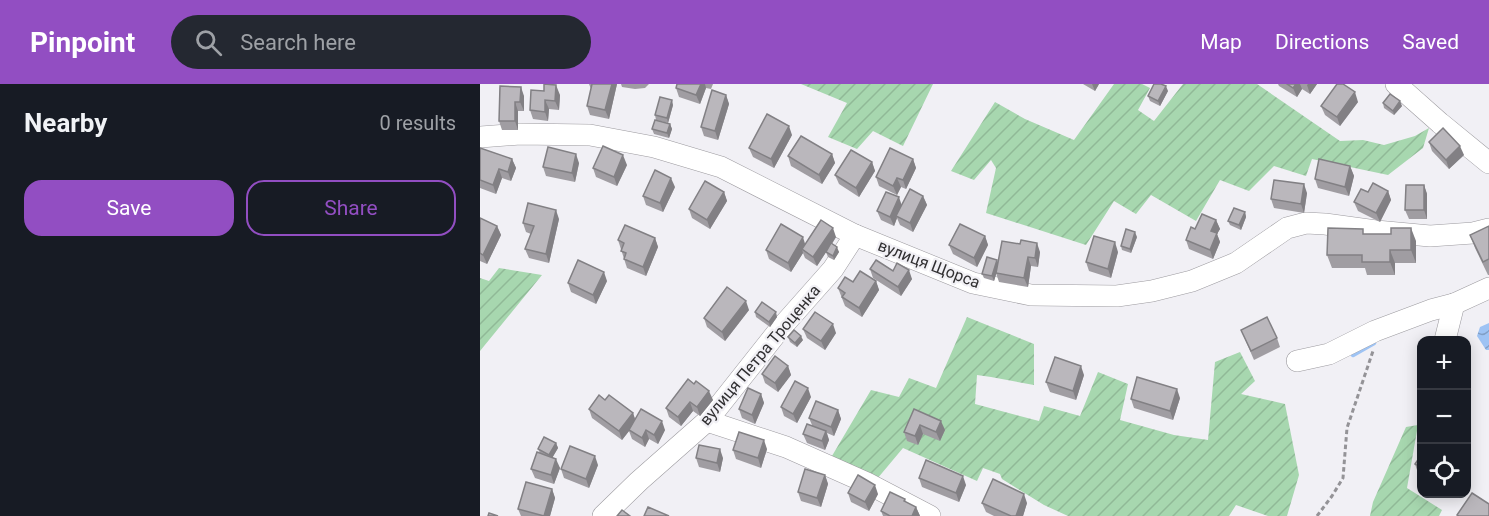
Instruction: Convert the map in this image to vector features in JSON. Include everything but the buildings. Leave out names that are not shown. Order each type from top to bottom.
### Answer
[{"type":"street","points":[[1396,84],[1489,163]]},
{"type":"street","name":"вулиця Щорса","points":[[480,136],[590,135],[654,147],[721,167],[855,235],[973,283],[1031,295],[1117,296],[1152,291],[1191,281],[1236,263],[1287,228],[1306,223],[1430,236],[1473,233],[1489,229]]},
{"type":"street","name":"вулиця Петра Троценка","points":[[603,516],[707,421],[779,330],[833,269],[855,235]]},
{"type":"street","points":[[1297,361],[1329,354],[1375,331],[1454,304],[1489,288]]},
{"type":"street","points":[[1446,336],[1454,304]]},
{"type":"street","points":[[707,421],[786,447],[867,483],[930,516]]},
{"type":"path","points":[[1317,516],[1343,478],[1347,428],[1374,346]]},
{"type":"green space","points":[[801,84],[933,84],[903,146],[873,131],[857,149],[828,137],[847,103]]},
{"type":"green space","points":[[1114,84],[1142,84],[1150,88],[1138,110],[1154,121],[1183,84],[1257,84],[1340,141],[1363,140],[1384,145],[1415,136],[1429,128],[1423,148],[1388,175],[1312,159],[1306,176],[1274,166],[1249,191],[1220,180],[1196,221],[1151,195],[1136,214],[1114,201],[1086,245],[986,213],[996,168],[991,160],[974,180],[951,171],[995,102],[1025,119],[1074,140]]},
{"type":"green space","points":[[499,268],[542,275],[480,351],[480,278],[489,281]]},
{"type":"green space","points":[[967,317],[1034,344],[1034,385],[977,375],[975,404],[1039,421],[1044,406],[1080,416],[1098,372],[1128,384],[1120,420],[1174,435],[1208,440],[1215,362],[1240,352],[1255,381],[1241,394],[1285,404],[1299,475],[1287,516],[1268,516],[1236,505],[1229,516],[1068,516],[1044,505],[1002,479],[1000,474],[983,468],[977,481],[903,448],[877,479],[829,461],[871,390],[899,397],[909,378],[936,388]]},
{"type":"green space","points":[[1417,425],[1407,488],[1417,494],[1417,498],[1423,498],[1442,510],[1439,516],[1370,516],[1373,502],[1406,427]]},
{"type":"water","points":[[1489,323],[1489,350],[1486,350],[1477,336],[1480,327]]},
{"type":"waterway","points":[[1353,355],[1374,343]]}]
